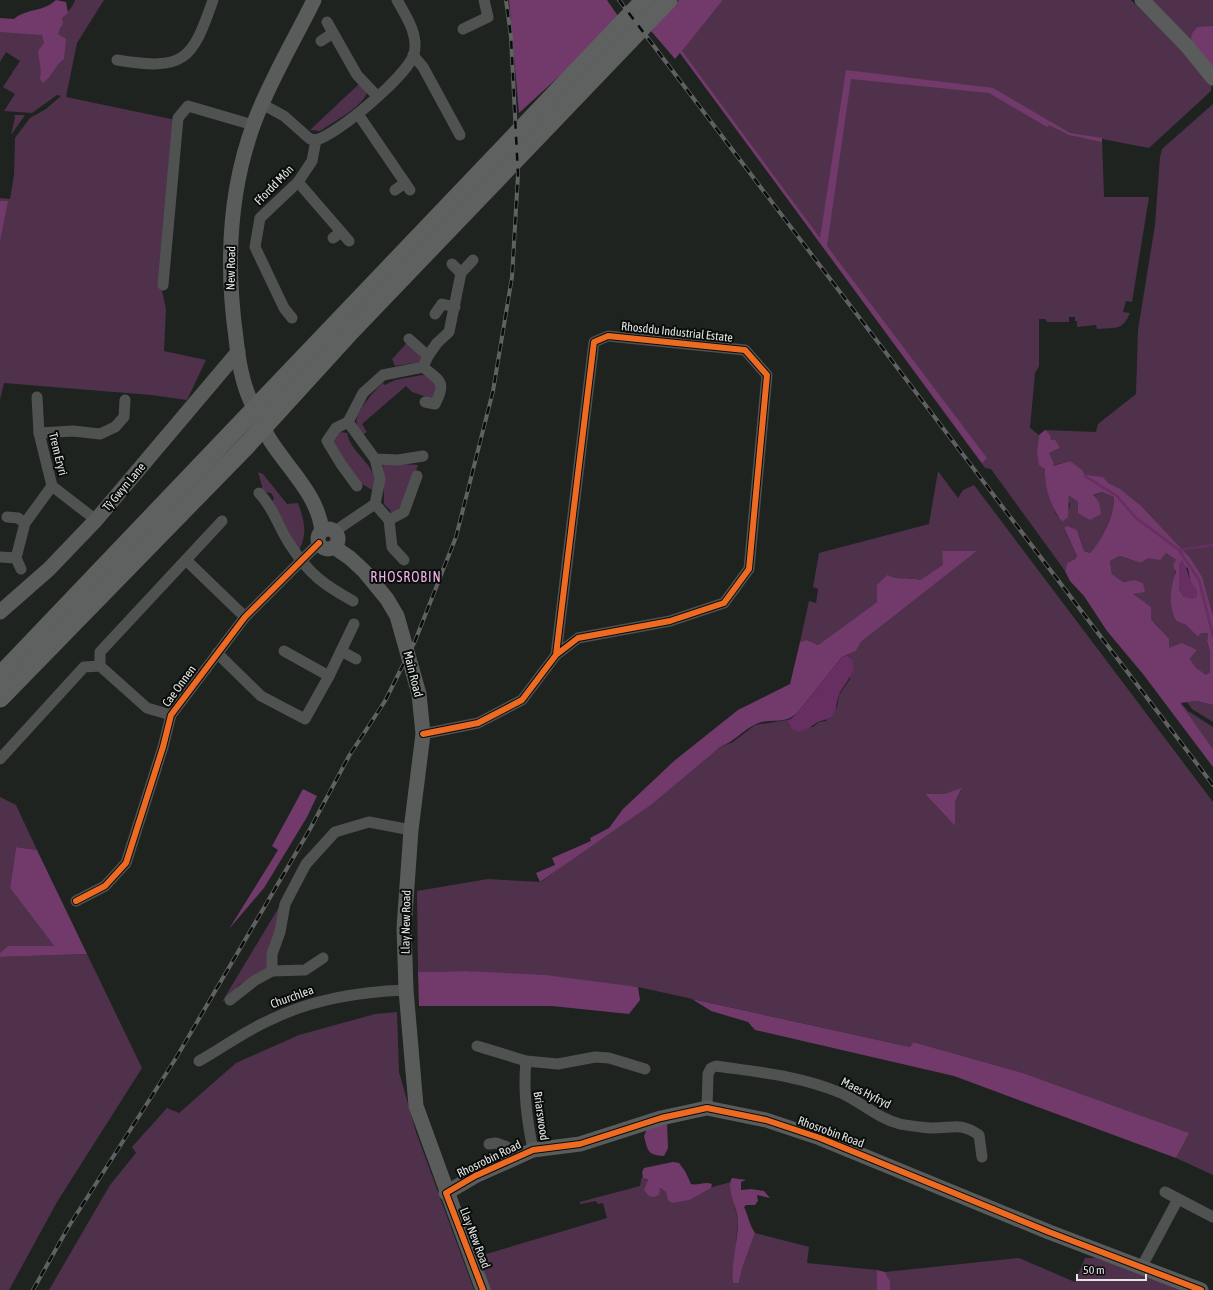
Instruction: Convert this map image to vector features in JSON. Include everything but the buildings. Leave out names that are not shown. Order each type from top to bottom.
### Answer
[{"type":"highway","points":[[0,698],[246,446],[348,334],[528,146],[630,28],[647,6],[668,0]]},
{"type":"highway","points":[[0,676],[525,126],[630,28]]},
{"type":"main road","name":"New Road","points":[[314,0],[253,125],[237,189],[230,257],[230,299],[238,352],[249,396],[270,440],[315,503],[325,535],[338,539],[334,547],[350,558],[364,571],[397,616]]},
{"type":"main road","points":[[1142,0],[1187,46],[1213,78]]},
{"type":"main road","name":"Tŷ Gwyn Lane","points":[[0,612],[49,569],[96,520],[238,352]]},
{"type":"main road","name":"Main Road","points":[[397,616],[419,694],[423,734]]},
{"type":"main road","name":"Llay New Road","points":[[423,734],[410,830],[404,928],[406,990],[416,1106],[446,1193],[483,1290]]},
{"type":"main road","name":"Rhosrobin Road","points":[[446,1193],[511,1159],[533,1150],[580,1144],[661,1118],[708,1108],[766,1120],[820,1138],[1049,1232],[1201,1290]]},
{"type":"street","points":[[117,60],[156,64],[173,62],[180,59],[192,48],[200,35],[213,0]]},
{"type":"street","points":[[262,104],[284,116],[310,139],[316,140],[324,138],[358,114],[400,74],[414,55],[415,44],[413,34],[397,0]]},
{"type":"street","points":[[463,29],[488,17],[484,0]]},
{"type":"street","points":[[327,22],[357,75],[377,96]]},
{"type":"street","points":[[321,41],[333,33]]},
{"type":"street","points":[[414,55],[423,67],[460,135]]},
{"type":"street","points":[[163,285],[178,118],[188,106],[253,125]]},
{"type":"street","points":[[358,114],[407,187],[394,190]]},
{"type":"street","name":"Ffordd Môn","points":[[292,318],[281,312],[254,247],[260,218],[298,182],[312,161],[316,140]]},
{"type":"street","points":[[298,182],[337,235],[349,241]]},
{"type":"street","points":[[424,367],[428,356],[437,343],[449,332],[461,273],[473,260]]},
{"type":"street","points":[[452,264],[461,273]]},
{"type":"street","points":[[435,314],[442,304],[455,307]]},
{"type":"street","name":"Rhosddu Industrial Estate","points":[[423,734],[478,723],[522,700],[556,655],[578,638],[670,620],[724,603],[749,568],[767,375],[745,350],[608,336],[594,342],[556,655]]},
{"type":"street","points":[[409,339],[428,356]]},
{"type":"street","points":[[424,367],[441,382],[442,393],[432,405]]},
{"type":"street","points":[[357,486],[323,440],[336,428],[348,422],[363,393],[383,375],[424,367]]},
{"type":"street","name":"Trem Eryri","points":[[38,397],[39,432],[52,486],[96,520]]},
{"type":"street","points":[[39,432],[73,431],[100,434],[115,427],[124,417],[125,400]]},
{"type":"street","points":[[348,422],[375,459],[380,479],[375,504],[389,520],[392,547],[404,560]]},
{"type":"street","points":[[375,459],[398,460],[423,456]]},
{"type":"street","points":[[389,520],[404,512],[417,476]]},
{"type":"street","points":[[21,569],[16,558],[24,523],[52,486]]},
{"type":"street","points":[[265,497],[291,547],[316,579],[336,587],[353,601]]},
{"type":"street","name":"Cae Onnen","points":[[76,901],[104,886],[126,863],[163,747],[171,715],[217,653],[246,617],[303,561],[325,535],[375,504]]},
{"type":"street","points":[[7,516],[18,518],[24,523]]},
{"type":"street","points":[[100,666],[100,652],[222,521]]},
{"type":"street","points":[[0,557],[16,558]]},
{"type":"street","points":[[186,560],[246,617]]},
{"type":"street","points":[[217,653],[261,696],[305,719],[329,676],[354,624]]},
{"type":"street","points":[[284,651],[329,676]]},
{"type":"street","points":[[341,651],[356,659]]},
{"type":"street","points":[[0,759],[84,667],[100,666],[147,708],[171,715]]},
{"type":"street","points":[[272,971],[272,954],[280,932],[285,904],[306,864],[335,832],[369,822],[410,830]]},
{"type":"street","points":[[230,1000],[254,981],[272,971],[305,970],[323,958]]},
{"type":"street","name":"Churchlea","points":[[199,1061],[270,1020],[326,999],[364,992],[406,990]]},
{"type":"street","points":[[477,1046],[526,1061],[558,1064],[595,1056],[609,1058],[646,1069]]},
{"type":"street","name":"Briarswood","points":[[526,1061],[523,1085],[526,1118],[533,1150]]},
{"type":"street","name":"Maes Hyfryd","points":[[708,1108],[708,1074],[711,1068],[716,1066],[799,1078],[842,1093],[875,1114],[900,1124],[931,1128],[952,1125],[970,1128],[979,1135],[982,1157]]},
{"type":"street","points":[[488,1144],[496,1143],[507,1147],[511,1159]]},
{"type":"street","points":[[1165,1192],[1213,1217]]},
{"type":"street","points":[[1141,1268],[1178,1199]]},
{"type":"shaded area","points":[[56,0],[66,2],[68,13],[62,18],[63,24],[58,34],[66,39],[64,59],[49,78],[43,83],[40,79],[41,68],[38,51],[44,43],[42,35],[0,32],[0,18],[14,19],[24,13],[51,4]]},
{"type":"shaded area","points":[[75,0],[104,0],[77,43],[66,97],[176,120],[161,286],[166,309],[164,351],[206,360],[187,400],[151,395],[4,383],[0,400],[0,198],[10,199],[14,175],[15,138],[30,118],[46,109],[61,96],[57,95],[32,113],[4,111],[15,94],[3,87],[20,61],[6,52],[0,62],[0,27],[54,20],[70,9]]},
{"type":"shaded area","points":[[509,0],[607,0],[618,16],[566,70],[519,113]]},
{"type":"shaded area","points":[[679,0],[723,0],[682,51],[820,238],[846,70],[993,88],[1070,133],[1102,138],[1102,142],[1069,135],[1049,125],[1047,127],[989,93],[851,79],[827,246],[987,458],[982,463],[680,53],[675,59],[651,31]]},
{"type":"shaded area","points":[[723,0],[1131,0],[1212,81],[1211,91],[1149,148],[1102,139],[1104,197],[1149,197],[1132,302],[1126,301],[1123,312],[1130,313],[1127,319],[1121,326],[1097,329],[1096,325],[1077,327],[1075,317],[1069,317],[1069,322],[1047,322],[1045,319],[1039,319],[1039,366],[1035,373],[1030,428],[1039,435],[1037,451],[1046,469],[1045,478],[1049,496],[1056,514],[1062,522],[1070,506],[1068,496],[1078,502],[1102,492],[1114,497],[1114,505],[1107,527],[1090,553],[1084,551],[1077,530],[1064,529],[1077,556],[1075,559],[1067,563],[1065,571],[991,469],[985,468],[680,53]]},
{"type":"shaded area","points":[[1149,0],[1213,0],[1213,35],[1187,41]]},
{"type":"shaded area","points":[[1213,26],[1213,68],[1198,52],[1191,38],[1193,32],[1198,27]]},
{"type":"shaded area","points":[[359,84],[367,92],[365,97],[354,108],[320,131],[310,130]]},
{"type":"shaded area","points":[[1213,104],[1213,636],[1199,580],[1117,496],[1085,476],[1070,461],[1052,466],[1054,463],[1049,453],[1060,448],[1051,440],[1045,430],[1096,432],[1098,424],[1136,394],[1138,330],[1155,225],[1160,157],[1162,149]]},
{"type":"shaded area","points":[[14,115],[25,115],[11,135],[15,117]]},
{"type":"shaded area","points":[[0,201],[8,201],[0,241]]},
{"type":"shaded area","points":[[406,344],[410,344],[422,357],[420,362],[395,366],[392,359]]},
{"type":"shaded area","points":[[422,375],[427,376],[438,387],[434,397],[430,398],[412,392],[406,386],[362,424],[367,432],[361,436],[356,420],[364,404],[383,383],[385,385],[395,380]]},
{"type":"shaded area","points":[[1045,430],[1050,435],[1051,440],[1055,440],[1060,448],[1049,453],[1054,463],[1053,466],[1070,461],[1082,470],[1085,475],[1103,477],[1108,483],[1120,489],[1141,506],[1190,558],[1202,577],[1213,616],[1213,705],[1197,701],[1180,703],[1213,749],[1213,767],[1143,674],[1107,631],[1084,596],[1070,581],[1065,571],[1067,563],[1075,559],[1077,556],[1064,528],[1067,526],[1077,530],[1084,551],[1090,553],[1099,541],[1110,520],[1114,505],[1114,497],[1102,492],[1093,495],[1099,502],[1101,514],[1090,520],[1078,513],[1078,502],[1069,496],[1068,517],[1062,522],[1049,497],[1045,469],[1039,465],[1037,451],[1039,435]],"holes":[[[1166,553],[1176,560],[1173,565],[1176,572],[1172,584],[1171,597],[1173,615],[1176,621],[1186,625],[1198,637],[1201,633],[1208,633],[1207,641],[1210,652],[1210,672],[1206,675],[1196,668],[1190,659],[1197,650],[1182,643],[1169,648],[1169,639],[1151,619],[1151,607],[1133,594],[1145,592],[1143,583],[1134,580],[1123,582],[1112,574],[1110,561],[1120,556],[1141,563],[1148,558],[1160,560]],[[1179,564],[1188,568],[1191,584],[1184,597],[1179,588]]]},
{"type":"shaded area","points":[[340,432],[347,433],[354,448],[369,467],[375,482],[374,491],[357,481],[332,443],[334,434]]},
{"type":"shaded area","points":[[383,463],[418,465],[404,506],[391,513],[384,504]]},
{"type":"shaded area","points":[[938,471],[958,498],[963,490],[974,485],[1213,802],[1213,1175],[1176,1158],[1188,1133],[1023,1073],[913,1042],[910,1047],[638,987],[465,971],[418,972],[417,891],[488,879],[541,882],[720,747],[733,742],[755,725],[787,720],[789,726],[813,727],[819,722],[826,721],[837,707],[839,695],[850,679],[850,657],[847,655],[856,651],[861,642],[977,551],[942,551],[944,565],[920,580],[911,578],[877,585],[877,602],[818,645],[807,640],[800,642],[809,601],[816,603],[818,589],[813,587],[819,553],[929,524]],"holes":[[[962,789],[955,802],[955,826],[925,794],[944,794]]]},
{"type":"shaded area","points":[[258,472],[263,474],[287,504],[298,503],[304,527],[302,544],[299,550],[272,502],[274,498],[271,493],[262,492]]},
{"type":"shaded area","points":[[942,551],[977,551],[861,642],[856,651],[842,657],[798,712],[787,719],[760,722],[750,727],[730,742],[720,747],[652,804],[540,882],[536,873],[555,865],[552,858],[591,841],[590,838],[609,828],[623,809],[674,761],[738,710],[790,684],[800,642],[807,640],[818,645],[877,602],[877,585],[887,575],[900,579],[920,580],[943,565]]},
{"type":"shaded area","points":[[1166,553],[1176,560],[1171,598],[1173,613],[1176,621],[1186,625],[1198,637],[1201,633],[1208,633],[1207,641],[1210,652],[1210,672],[1205,676],[1196,668],[1190,659],[1197,650],[1169,648],[1158,626],[1151,619],[1140,600],[1133,594],[1134,580],[1123,582],[1112,574],[1110,561],[1120,556],[1141,563],[1148,558]]},
{"type":"shaded area","points":[[1182,560],[1194,587],[1197,590],[1197,597],[1193,599],[1184,597],[1179,588],[1179,564]]},
{"type":"shaded area","points":[[847,655],[852,660],[853,670],[839,695],[835,711],[832,716],[805,730],[793,730],[787,720],[791,719],[798,712],[842,657]]},
{"type":"shaded area","points":[[1197,701],[1213,705],[1213,722],[1192,709],[1187,702]]},
{"type":"shaded area","points":[[1179,703],[1181,703],[1188,711],[1213,727],[1213,749]]},
{"type":"shaded area","points":[[962,788],[955,802],[955,826],[925,794],[944,794]]},
{"type":"shaded area","points":[[303,789],[317,796],[307,817],[264,888],[229,929],[278,850],[272,846]]},
{"type":"shaded area","points":[[0,797],[16,805],[37,850],[16,847],[10,888],[54,946],[8,946],[0,953]]},
{"type":"shaded area","points":[[16,847],[37,850],[87,954],[0,957],[0,953],[8,946],[54,946],[10,888]]},
{"type":"shaded area","points":[[288,892],[267,969],[239,985],[230,996],[222,1002]]},
{"type":"shaded area","points":[[87,954],[142,1068],[57,1202],[9,1290],[0,1290],[0,957]]},
{"type":"shaded area","points":[[465,971],[545,975],[638,987],[640,1000],[629,1014],[552,1006],[419,1006],[418,972]]},
{"type":"shaded area","points":[[692,999],[910,1047],[913,1042],[1023,1073],[1189,1133],[1176,1158],[954,1076],[755,1030],[748,1022],[711,1011]]},
{"type":"shaded area","points":[[397,1012],[399,1072],[416,1132],[474,1290],[49,1290],[110,1185],[136,1153],[132,1147],[167,1108],[179,1113],[236,1063],[299,1035],[375,1014]]},
{"type":"shaded area","points":[[667,1122],[668,1148],[664,1156],[654,1155],[649,1151],[644,1136],[648,1127]]},
{"type":"shaded area","points":[[673,1162],[679,1163],[685,1171],[691,1184],[709,1183],[712,1184],[711,1188],[689,1200],[672,1203],[668,1200],[666,1192],[660,1188],[659,1195],[654,1197],[649,1196],[644,1190],[648,1180],[643,1178],[642,1172],[644,1168]]},
{"type":"shaded area","points":[[642,1176],[666,1192],[668,1199],[731,1182],[730,1188],[738,1220],[736,1243],[739,1283],[742,1269],[755,1233],[809,1247],[807,1263],[877,1270],[877,1290],[488,1290],[475,1246],[479,1243],[483,1255],[607,1218],[603,1203],[598,1204],[596,1201],[580,1204],[580,1202],[640,1186]]},
{"type":"shaded area","points":[[732,1178],[746,1180],[741,1182],[741,1190],[751,1189],[764,1191],[770,1198],[757,1195],[758,1201],[755,1205],[746,1205],[744,1207],[755,1233],[742,1269],[739,1283],[733,1283],[733,1267],[738,1221],[730,1188]]},
{"type":"shaded area","points":[[1019,1258],[1075,1282],[1085,1258],[1096,1258],[1184,1290],[890,1290],[890,1281],[885,1272]]},
{"type":"shaded area","points":[[877,1270],[885,1272],[890,1281],[890,1290],[877,1290]]},
{"type":"waterway","points":[[1085,476],[1117,496],[1135,517],[1179,550],[1199,580],[1213,636]]},
{"type":"waterway","points":[[1179,550],[1213,545]]},
{"type":"railway","points":[[33,1290],[69,1226],[176,1058],[310,829],[349,756],[385,701],[415,641],[456,537],[493,391],[512,277],[518,175],[511,37],[506,0]]},
{"type":"railway","points":[[619,0],[1213,785]]},
{"type":"cycle path","points":[[423,734],[478,723],[522,700],[556,655],[594,342],[608,336],[745,350],[767,375],[749,569],[724,603],[670,621],[578,638],[556,655]]},
{"type":"cycle path","points":[[76,901],[105,886],[126,863],[163,747],[171,715],[245,617],[319,543]]},
{"type":"cycle path","points":[[483,1290],[446,1193],[475,1176],[533,1150],[580,1144],[661,1118],[707,1108],[766,1120],[820,1138],[1049,1232],[1201,1290]]},
{"type":"district","name":"RHOSROBIN","points":[[406,577]]}]
